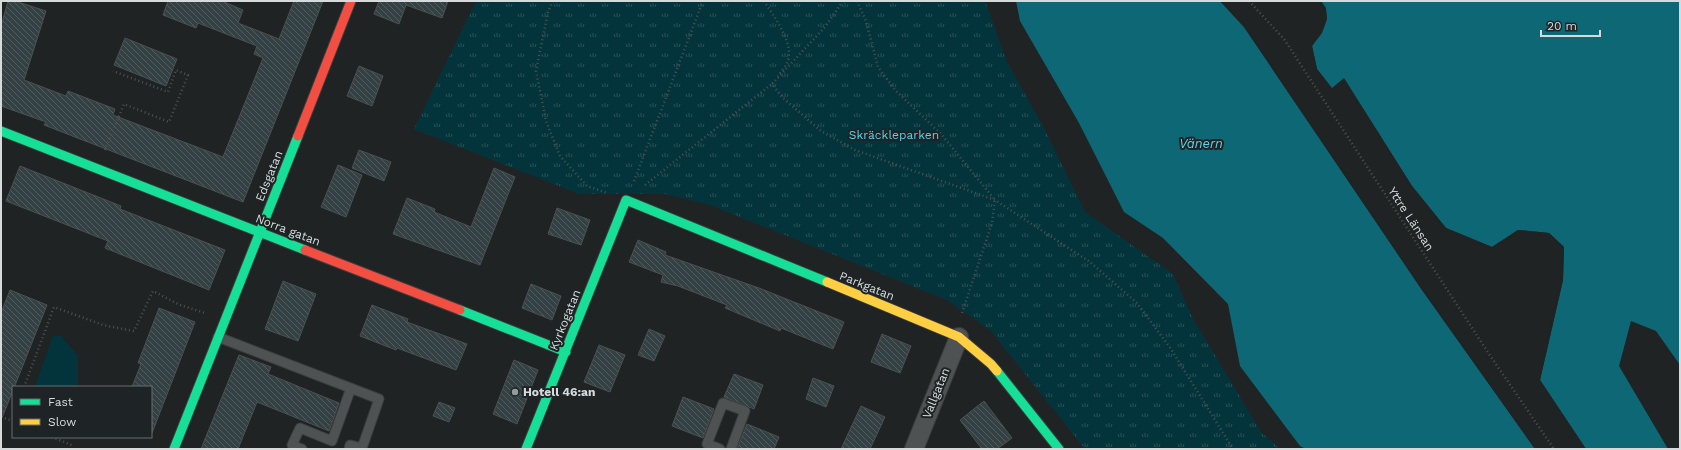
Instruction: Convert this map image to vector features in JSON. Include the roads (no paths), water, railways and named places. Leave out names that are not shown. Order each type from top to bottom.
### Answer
[{"type":"street","name":"Edsgatan","points":[[174,449],[351,1]]},
{"type":"street","name":"Norra gatan","points":[[1,131],[566,352]]},
{"type":"street","name":"Parkgatan","points":[[626,200],[702,229],[860,297],[959,337],[991,364],[1059,449]]},
{"type":"street","name":"Kyrkogatan","points":[[526,449],[626,200]]},
{"type":"street","name":"Vallgatan","points":[[914,449],[959,337]]},
{"type":"lane","points":[[218,337],[379,399],[362,448],[350,445],[348,449]]},
{"type":"lane","points":[[302,449],[292,445],[300,428],[332,441],[351,388]]},
{"type":"lane","points":[[719,449],[707,444],[723,403],[745,411],[731,449]]},
{"type":"water","name":"Vänern","points":[[1016,1],[1220,1],[1244,27],[1422,290],[1535,449],[1306,449],[1300,446],[1240,366],[1228,304],[1163,238],[1124,212],[1079,123],[1020,21]]},
{"type":"water","points":[[1321,1],[1680,1],[1680,365],[1656,331],[1631,321],[1619,366],[1668,449],[1586,449],[1540,380],[1563,280],[1564,247],[1549,233],[1518,230],[1492,247],[1446,228],[1412,186],[1344,79],[1332,89],[1317,69],[1312,46],[1323,29],[1326,19],[1325,7]]},
{"type":"place","name":"Hotell 46:an","points":[[515,392]]},
{"type":"park label","name":"Skräckleparken","points":[[894,135]]}]
